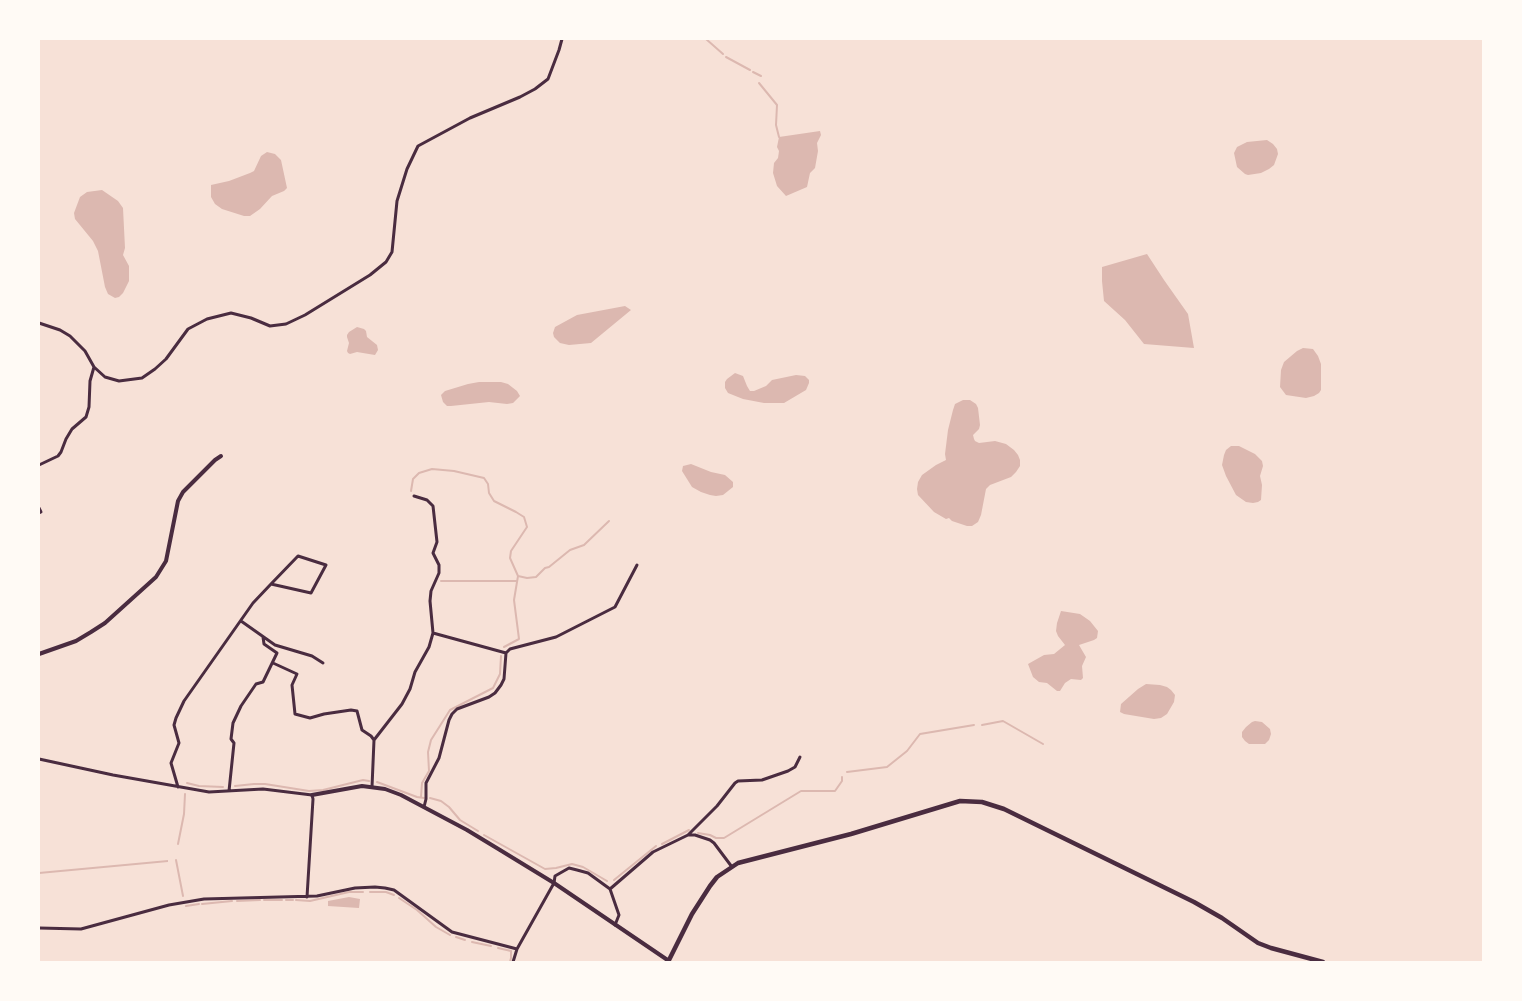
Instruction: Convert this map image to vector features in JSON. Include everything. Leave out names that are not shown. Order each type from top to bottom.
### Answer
[{"type":"main road","points":[[670,962],[692,914],[710,886],[718,877],[738,863],[851,834],[960,801],[993,804],[1194,902],[1222,918],[1258,943],[1270,948],[1323,962]]},
{"type":"street","points":[[39,323],[60,330],[76,340],[85,351],[94,367],[105,377],[119,381],[142,378],[155,369],[166,359],[188,329],[207,319],[231,312],[270,326],[286,324],[324,304],[370,275],[386,262],[392,252],[397,201],[407,169],[418,146],[475,115],[520,97],[535,89],[548,79],[560,50],[562,39]]},
{"type":"street","points":[[39,465],[58,456],[72,429],[86,417],[89,407],[90,381],[94,367]]},
{"type":"street","points":[[39,654],[76,641],[105,623],[156,577],[166,561],[178,502],[188,487],[215,460],[222,456]]},
{"type":"street","points":[[372,787],[374,740],[402,704],[410,689],[415,672],[429,647],[433,633],[430,601],[439,573],[439,565],[433,553],[436,542],[433,506],[427,500],[414,496]]},
{"type":"street","points":[[39,508],[41,512],[39,513]]},
{"type":"street","points":[[178,787],[171,763],[179,743],[174,725],[184,701],[253,603],[271,584],[298,556],[326,565],[311,593],[271,584]]},
{"type":"street","points":[[424,807],[426,799],[426,783],[439,758],[452,714],[457,709],[489,697],[495,693],[504,679],[506,653],[510,649],[556,637],[615,607],[637,565]]},
{"type":"street","points":[[241,621],[275,645],[312,656],[323,663]]},
{"type":"street","points":[[433,633],[506,653]]},
{"type":"street","points":[[228,791],[234,744],[231,739],[233,723],[241,706],[256,684],[263,682],[277,652],[264,644],[263,637]]},
{"type":"street","points":[[273,663],[297,674],[292,686],[295,714],[310,718],[324,714],[351,710],[357,711],[362,730],[372,736],[374,740]]},
{"type":"street","points":[[610,889],[653,852],[688,835],[717,806],[738,781],[762,780],[788,771],[795,767],[800,757]]},
{"type":"street","points":[[39,759],[113,775],[209,792],[263,789],[312,795],[362,786],[372,787],[401,795],[467,830],[554,883],[670,962]]},
{"type":"street","points":[[307,897],[312,795]]},
{"type":"street","points":[[688,835],[705,838],[714,843],[732,867]]},
{"type":"street","points":[[513,962],[517,949],[554,883],[555,876],[570,868],[588,874],[610,889],[619,915],[615,925]]},
{"type":"street","points":[[39,928],[81,928],[169,905],[204,898],[307,897],[355,888],[385,888],[394,890],[406,897],[452,932],[517,949]]},
{"type":"shaded area","points":[[820,131],[821,135],[817,143],[818,151],[815,168],[810,173],[807,187],[786,196],[777,186],[773,173],[774,163],[778,158],[779,151],[777,147],[779,137]]},
{"type":"shaded area","points":[[1267,140],[1277,149],[1278,154],[1274,165],[1261,173],[1245,174],[1237,167],[1234,153],[1237,147],[1247,142]]},
{"type":"shaded area","points":[[267,152],[275,154],[281,160],[287,188],[284,191],[272,196],[260,209],[250,216],[244,216],[222,209],[215,204],[211,197],[211,185],[229,181],[254,171],[261,156]]},
{"type":"shaded area","points":[[102,190],[118,201],[123,208],[125,248],[123,255],[129,266],[129,281],[123,293],[119,297],[115,298],[108,294],[105,287],[98,251],[93,241],[75,219],[74,213],[80,197],[87,192]]},
{"type":"shaded area","points":[[1147,254],[1188,314],[1194,348],[1144,344],[1125,320],[1104,301],[1102,267]]},
{"type":"shaded area","points":[[625,306],[631,310],[591,343],[569,345],[560,343],[554,337],[553,333],[555,327],[577,315]]},
{"type":"shaded area","points":[[357,327],[364,329],[367,337],[377,345],[378,350],[375,355],[357,352],[350,354],[348,353],[349,343],[347,335]]},
{"type":"shaded area","points":[[1303,348],[1313,349],[1321,364],[1321,390],[1314,396],[1306,398],[1286,395],[1280,387],[1281,370],[1284,362]]},
{"type":"shaded area","points":[[735,373],[743,376],[750,391],[766,386],[772,380],[796,375],[805,376],[809,380],[809,383],[806,390],[784,403],[764,403],[743,399],[728,393],[725,388],[725,382]]},
{"type":"shaded area","points":[[479,382],[501,382],[508,384],[517,391],[520,396],[513,403],[507,404],[489,402],[447,406],[443,402],[441,395],[445,391]]},
{"type":"shaded area","points":[[963,400],[970,400],[976,404],[978,408],[980,425],[979,429],[973,435],[975,441],[979,443],[995,441],[1006,444],[1014,450],[1020,460],[1020,466],[1011,477],[990,485],[986,489],[981,515],[978,522],[972,526],[967,526],[952,521],[949,518],[946,519],[934,512],[918,495],[917,489],[918,482],[922,475],[946,460],[945,454],[948,430],[953,410],[955,404]]},
{"type":"shaded area","points":[[1231,446],[1239,446],[1255,454],[1262,461],[1263,466],[1260,476],[1262,485],[1261,500],[1258,502],[1246,502],[1236,495],[1226,476],[1222,465],[1226,450]]},
{"type":"shaded area","points":[[691,464],[711,472],[725,475],[733,482],[733,487],[723,495],[716,496],[701,492],[692,487],[682,471],[683,466]]},
{"type":"shaded area","points":[[1061,611],[1080,614],[1090,621],[1098,631],[1097,638],[1079,645],[1086,657],[1082,666],[1083,678],[1081,680],[1071,679],[1065,683],[1060,691],[1057,691],[1047,683],[1039,682],[1033,677],[1028,664],[1044,655],[1054,654],[1065,645],[1056,631]]},
{"type":"shaded area","points":[[1146,684],[1167,687],[1175,695],[1174,702],[1167,714],[1161,718],[1154,719],[1120,712],[1121,704]]},
{"type":"shaded area","points":[[1255,721],[1262,722],[1270,729],[1271,734],[1269,740],[1265,744],[1249,744],[1242,737],[1242,732],[1246,727]]},
{"type":"shaded area","points":[[168,860],[168,862],[39,874],[39,872]]},
{"type":"shaded area","points":[[349,897],[360,899],[359,908],[328,906],[328,901]]},
{"type":"waterway","points":[[706,39],[723,54]]},
{"type":"waterway","points":[[726,57],[750,70]]},
{"type":"waterway","points":[[753,72],[761,76]]},
{"type":"waterway","points":[[759,83],[777,105],[776,125],[779,137]]},
{"type":"waterway","points":[[411,491],[413,479],[419,473],[432,469],[454,471],[484,478],[488,484],[489,493],[494,501],[524,517],[527,527],[511,551],[510,558],[518,576],[527,578],[536,577],[545,568],[549,567],[570,550],[584,545],[609,521]]},
{"type":"waterway","points":[[504,647],[519,639],[514,600],[518,576]]},
{"type":"waterway","points":[[441,581],[517,581]]},
{"type":"waterway","points":[[421,797],[422,783],[429,771],[428,752],[431,740],[450,710],[493,688],[500,674],[501,656]]},
{"type":"waterway","points":[[982,725],[1003,721],[1043,744]]},
{"type":"waterway","points":[[847,772],[887,767],[907,751],[920,734],[974,725]]},
{"type":"waterway","points":[[698,833],[710,835],[716,838],[724,838],[801,791],[835,791],[842,781],[842,777]]},
{"type":"waterway","points":[[235,786],[265,784],[309,791],[323,790],[363,780],[369,781]]},
{"type":"waterway","points":[[377,782],[417,797],[424,798]]},
{"type":"waterway","points":[[187,783],[199,786],[223,787]]},
{"type":"waterway","points":[[178,844],[184,814],[185,794]]},
{"type":"waterway","points":[[430,798],[441,801],[449,807],[460,820],[478,831]]},
{"type":"waterway","points":[[662,844],[689,830]]},
{"type":"waterway","points":[[484,835],[545,869],[572,864],[583,867],[607,881]]},
{"type":"waterway","points":[[614,880],[656,846]]},
{"type":"waterway","points":[[176,860],[183,896]]},
{"type":"waterway","points":[[296,900],[310,901],[349,892],[363,892]]},
{"type":"waterway","points":[[370,892],[386,892],[394,895]]},
{"type":"waterway","points":[[399,898],[417,910],[436,927],[450,935]]},
{"type":"waterway","points":[[237,901],[260,900]]},
{"type":"waterway","points":[[264,900],[282,900]]},
{"type":"waterway","points":[[286,900],[293,900]]},
{"type":"waterway","points":[[202,904],[232,901]]},
{"type":"waterway","points":[[186,906],[199,904]]},
{"type":"waterway","points":[[456,937],[465,940]]},
{"type":"waterway","points":[[472,942],[491,946]]},
{"type":"waterway","points":[[498,948],[511,951],[510,962]]}]
